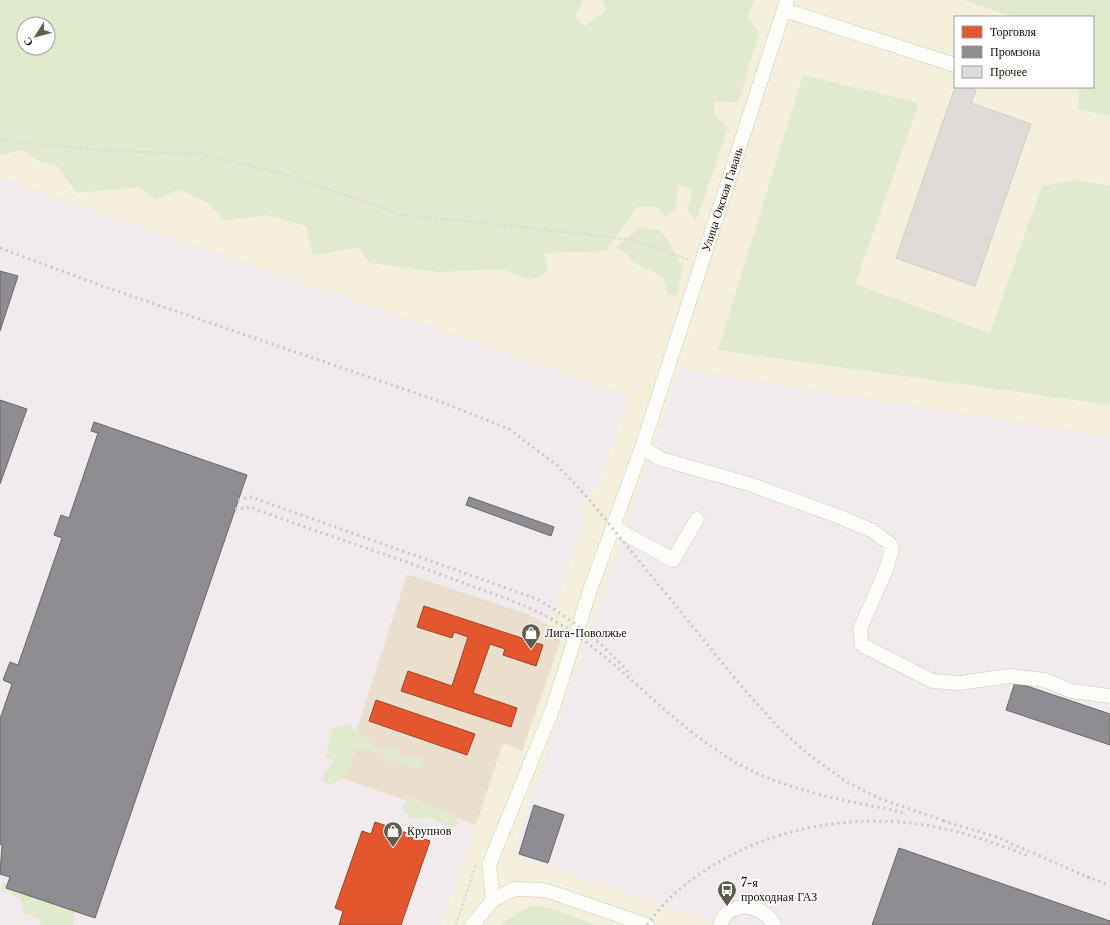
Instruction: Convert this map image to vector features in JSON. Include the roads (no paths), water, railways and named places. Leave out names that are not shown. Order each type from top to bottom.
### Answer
[{"type":"street","points":[[785,5],[954,65]]},
{"type":"street","name":"Улица Окская Гавань","points":[[493,900],[489,865],[552,708],[589,593],[642,447],[700,263],[785,5]]},
{"type":"street","points":[[642,447],[662,459],[749,484],[840,517],[873,531],[888,543],[892,549],[886,570],[860,629],[862,645],[873,652],[932,681],[959,683],[1010,676],[1045,680],[1071,691],[1110,696]]},
{"type":"street","points":[[613,527],[673,560],[697,519]]},
{"type":"street","points":[[472,925],[493,900],[514,889],[545,890],[647,925]]},
{"type":"street","points":[[720,925],[730,912],[740,906],[757,909],[769,915],[774,925]]},
{"type":"railway","points":[[0,248],[105,287],[439,401],[509,429],[558,466],[587,497],[742,687],[777,726],[808,754],[845,781],[878,798],[948,822]]},
{"type":"railway","points":[[238,500],[251,497],[537,599],[576,624],[609,652],[631,675]]},
{"type":"railway","points":[[235,509],[250,507],[526,606],[560,624],[585,641],[702,740],[747,769],[814,793],[906,813]]},
{"type":"railway","points":[[647,925],[673,895],[701,873],[731,855],[763,841],[797,831],[831,824],[866,821],[901,822],[936,827],[972,836],[1029,856]]},
{"type":"railway","points":[[943,821],[994,836],[1092,879]]},
{"type":"railway","points":[[1087,877],[1110,885]]},
{"type":"place","name":"Лига-Поволжье","points":[[531,650]]},
{"type":"place","name":"Крупнов","points":[[393,848]]},
{"type":"place","name":"7-я проходная ГАЗ","points":[[727,907]]}]
